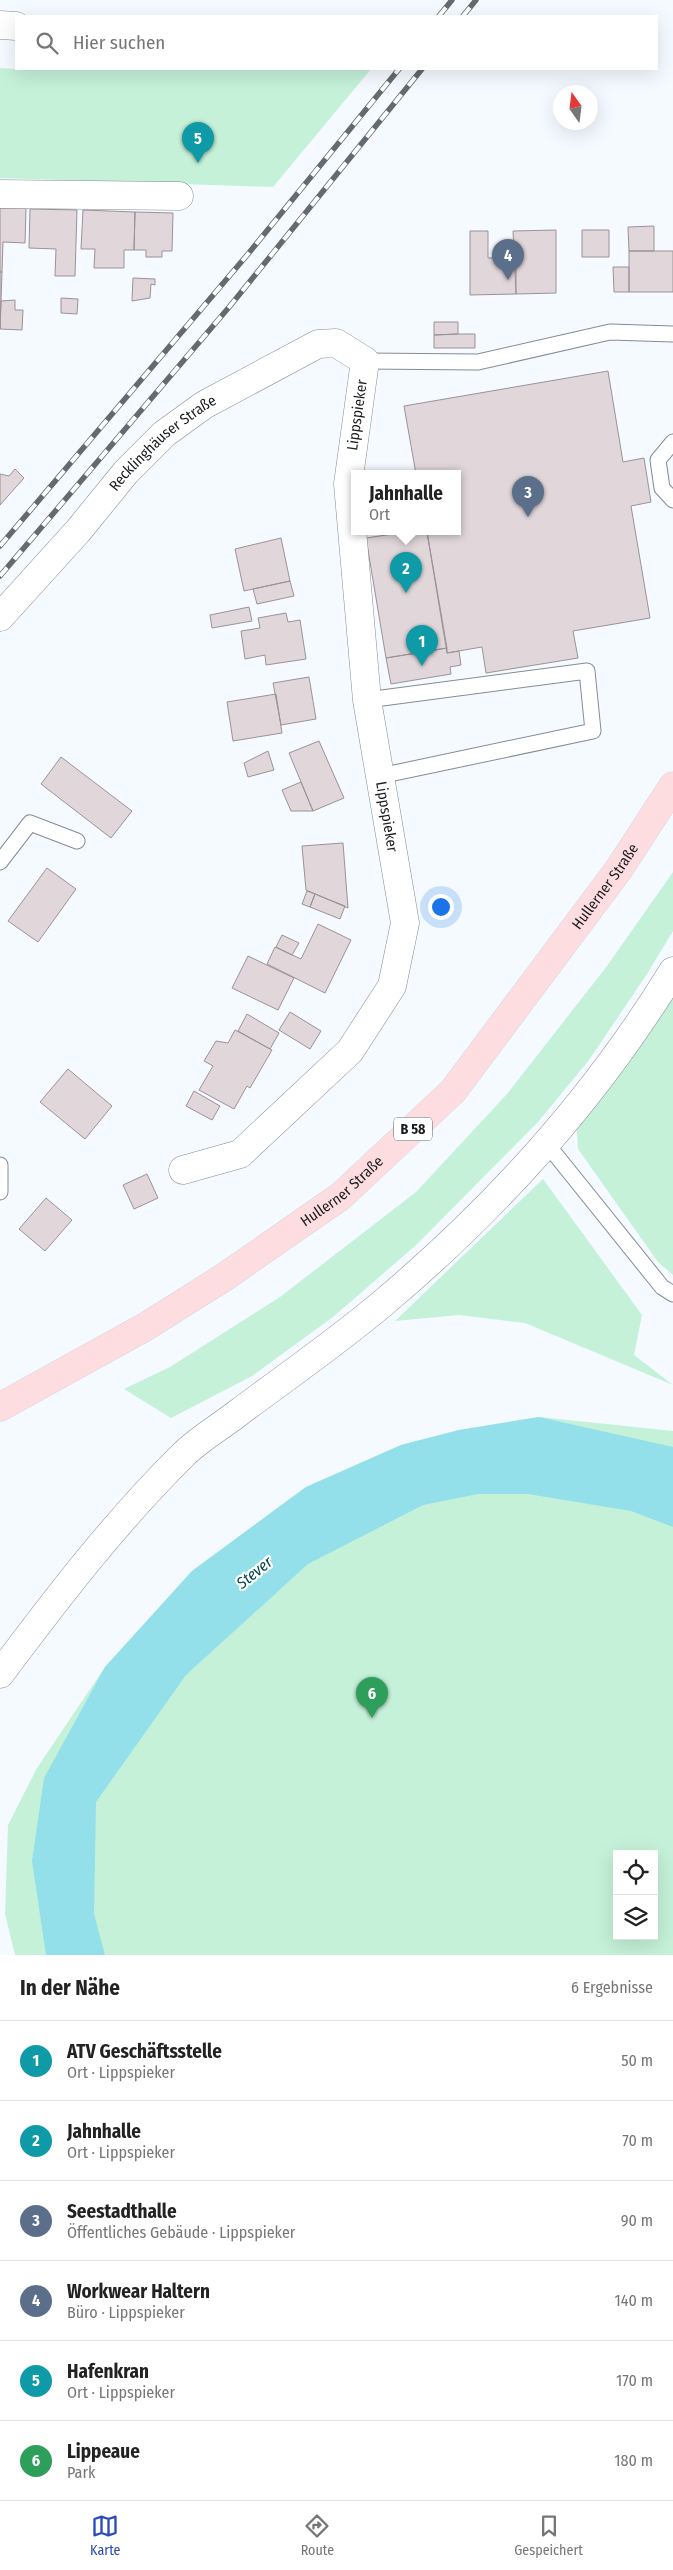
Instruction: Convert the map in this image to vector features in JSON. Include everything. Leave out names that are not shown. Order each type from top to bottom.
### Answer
[{"type":"main road","name":"Hullerner Straße","points":[[0,1407],[161,1318],[223,1278],[341,1196],[452,1092],[619,869],[673,786]]},
{"type":"street","points":[[0,25],[15,26]]},
{"type":"street","points":[[0,194],[179,196]]},
{"type":"street","name":"Recklinghäuser Straße","points":[[0,617],[78,531],[126,472],[164,434],[204,405],[318,344],[336,343],[365,361]]},
{"type":"street","name":"Lippspieker","points":[[351,518],[348,484],[365,361]]},
{"type":"street","name":"Lippspieker","points":[[183,1170],[240,1154],[350,1051],[392,986],[405,923],[367,700],[352,535]]},
{"type":"street","points":[[0,1674],[77,1572],[184,1453],[382,1304],[495,1200],[547,1144],[652,1005],[673,971]]},
{"type":"lane","points":[[365,361],[478,362],[610,332],[673,334]]},
{"type":"lane","points":[[673,442],[658,460],[662,488],[673,500]]},
{"type":"lane","points":[[367,700],[587,671],[593,731],[380,776]]},
{"type":"lane","points":[[0,862],[30,823],[77,841]]},
{"type":"lane","points":[[547,1144],[662,1287],[673,1294]]},
{"type":"lane","points":[[0,1165],[0,1192]]},
{"type":"green space","points":[[0,68],[15,70],[370,70],[273,187],[0,178]]},
{"type":"green space","points":[[673,872],[673,931],[647,974],[589,1060],[538,1122],[415,1246],[333,1317],[252,1376],[171,1418],[124,1389],[170,1367],[280,1297],[416,1192],[507,1094],[607,966]]},
{"type":"green space","points":[[673,994],[673,1275],[658,1262],[578,1149],[577,1129]]},
{"type":"green space","points":[[543,1179],[642,1315],[634,1355],[673,1385],[525,1323],[459,1315],[395,1321]]},
{"type":"green space","points":[[539,1417],[673,1431],[673,1955],[15,1955],[5,1914],[8,1825],[37,1768],[105,1667],[192,1571],[306,1487],[401,1445],[459,1430]]},
{"type":"water","name":"Stever","points":[[539,1417],[673,1447],[673,1527],[631,1511],[528,1494],[478,1494],[423,1505],[308,1564],[186,1675],[96,1802],[94,1914],[105,1955],[46,1955],[32,1861],[44,1778],[105,1667],[192,1571],[306,1487],[401,1445],[459,1430]]},
{"type":"building","points":[[0,208],[26,208],[25,243],[3,242],[2,272],[0,272]]},
{"type":"building","points":[[30,209],[77,210],[75,276],[55,276],[56,249],[29,248]]},
{"type":"building","points":[[83,210],[135,212],[134,250],[124,250],[124,268],[94,268],[95,249],[81,249]]},
{"type":"building","points":[[135,212],[173,213],[172,251],[162,251],[162,257],[146,257],[146,250],[134,250]]},
{"type":"building","points":[[654,226],[654,251],[629,251],[628,227]]},
{"type":"building","points":[[556,230],[556,293],[516,294],[513,231]]},
{"type":"building","points":[[582,230],[609,230],[609,257],[582,257]]},
{"type":"building","points":[[470,231],[488,231],[488,258],[516,257],[516,294],[470,295]]},
{"type":"building","points":[[629,251],[673,251],[673,292],[629,292]]},
{"type":"building","points":[[613,267],[629,267],[629,292],[614,292]]},
{"type":"building","points":[[0,272],[2,272],[0,329]]},
{"type":"building","points":[[133,278],[155,279],[155,285],[151,284],[150,298],[132,301]]},
{"type":"building","points":[[61,298],[78,299],[77,314],[61,313]]},
{"type":"building","points":[[15,300],[15,310],[23,310],[22,330],[0,329],[1,301]]},
{"type":"building","points":[[434,322],[458,322],[458,334],[434,335]]},
{"type":"building","points":[[475,334],[475,348],[434,348],[434,335]]},
{"type":"building","points":[[608,371],[623,462],[644,458],[651,502],[631,506],[650,618],[573,631],[578,658],[486,673],[482,647],[447,653],[427,535],[461,535],[461,470],[415,470],[404,406]]},
{"type":"building","points":[[15,469],[24,478],[0,505],[0,474],[9,476]]},
{"type":"building","points":[[386,535],[428,535],[447,648],[386,658],[366,538]]},
{"type":"building","points":[[281,538],[290,581],[244,591],[235,549]]},
{"type":"building","points":[[290,581],[294,596],[257,604],[253,589]]},
{"type":"building","points":[[249,607],[252,621],[212,628],[210,615]]},
{"type":"building","points":[[286,613],[288,622],[300,620],[306,659],[266,665],[265,655],[245,659],[241,631],[260,628],[258,618]]},
{"type":"building","points":[[447,648],[447,653],[459,651],[461,665],[450,667],[451,674],[391,684],[386,658]]},
{"type":"building","points":[[309,677],[316,719],[281,725],[273,683]]},
{"type":"building","points":[[276,694],[282,733],[233,741],[227,702]]},
{"type":"building","points":[[319,741],[344,798],[313,811],[289,753]]},
{"type":"building","points":[[268,751],[274,770],[248,777],[244,763]]},
{"type":"building","points":[[61,757],[132,811],[111,838],[41,784]]},
{"type":"building","points":[[301,782],[313,811],[291,811],[282,790]]},
{"type":"building","points":[[343,843],[348,908],[306,890],[302,846]]},
{"type":"building","points":[[47,868],[76,889],[38,942],[8,921]]},
{"type":"building","points":[[307,891],[315,894],[310,907],[302,904]]},
{"type":"building","points":[[315,894],[345,906],[340,919],[310,907]]},
{"type":"building","points":[[318,924],[351,940],[325,993],[267,964],[275,947],[301,959]]},
{"type":"building","points":[[282,935],[299,943],[292,955],[276,947]]},
{"type":"building","points":[[248,956],[294,978],[278,1010],[232,988]]},
{"type":"building","points":[[290,1012],[321,1031],[310,1049],[279,1030]]},
{"type":"building","points":[[247,1014],[279,1033],[270,1049],[238,1031]]},
{"type":"building","points":[[235,1030],[272,1050],[250,1088],[247,1086],[234,1109],[199,1090],[213,1066],[204,1061],[216,1041],[228,1043]]},
{"type":"building","points":[[68,1069],[112,1106],[85,1139],[40,1102]]},
{"type":"building","points":[[194,1091],[220,1106],[212,1120],[186,1106]]},
{"type":"building","points":[[147,1174],[158,1198],[134,1209],[123,1185]]},
{"type":"building","points":[[46,1198],[72,1220],[45,1251],[19,1229]]},
{"type":"railway","points":[[440,15],[452,0]]},
{"type":"railway","points":[[464,15],[476,0]]},
{"type":"railway","points":[[0,546],[248,254],[398,70]]},
{"type":"railway","points":[[0,576],[230,306],[421,70]]},
{"type":"place","name":"Hafenkran","points":[[198,163]]},
{"type":"place","name":"Workwear Haltern","points":[[508,280]]},
{"type":"place","name":"Seestadthalle","points":[[528,517]]},
{"type":"place","name":"Jahnhalle","points":[[406,593]]},
{"type":"place","name":"ATV Geschäftsstelle","points":[[422,666]]},
{"type":"place","name":"Lippeaue","points":[[372,1718]]}]
